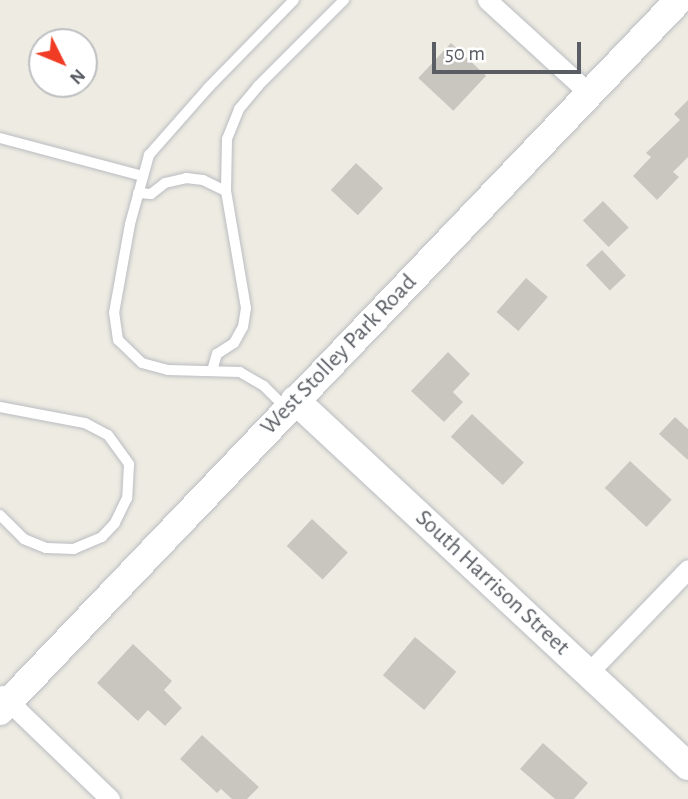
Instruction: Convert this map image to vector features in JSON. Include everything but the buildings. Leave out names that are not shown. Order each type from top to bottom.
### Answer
[{"type":"main road","name":"West Stolley Park Road","points":[[3,702],[679,0]]},
{"type":"main road","name":"South Harrison Street","points":[[291,405],[688,766]]},
{"type":"street","points":[[487,0],[590,94]]},
{"type":"street","points":[[588,673],[688,569]]},
{"type":"street","points":[[3,702],[110,799]]},
{"type":"lane","points":[[291,405],[240,372],[168,370],[142,363],[118,340],[114,313],[138,193],[149,155],[208,88],[294,0]]},
{"type":"lane","points":[[212,370],[217,355],[234,343],[243,327],[246,308],[226,191],[227,138],[239,109],[344,0]]},
{"type":"lane","points":[[0,138],[143,176]]},
{"type":"lane","points":[[138,193],[151,194],[165,183],[186,178],[203,180],[226,191]]},
{"type":"lane","points":[[0,407],[85,423],[108,435],[129,464],[127,498],[115,523],[102,537],[74,549],[46,548],[24,539],[0,515]]}]
